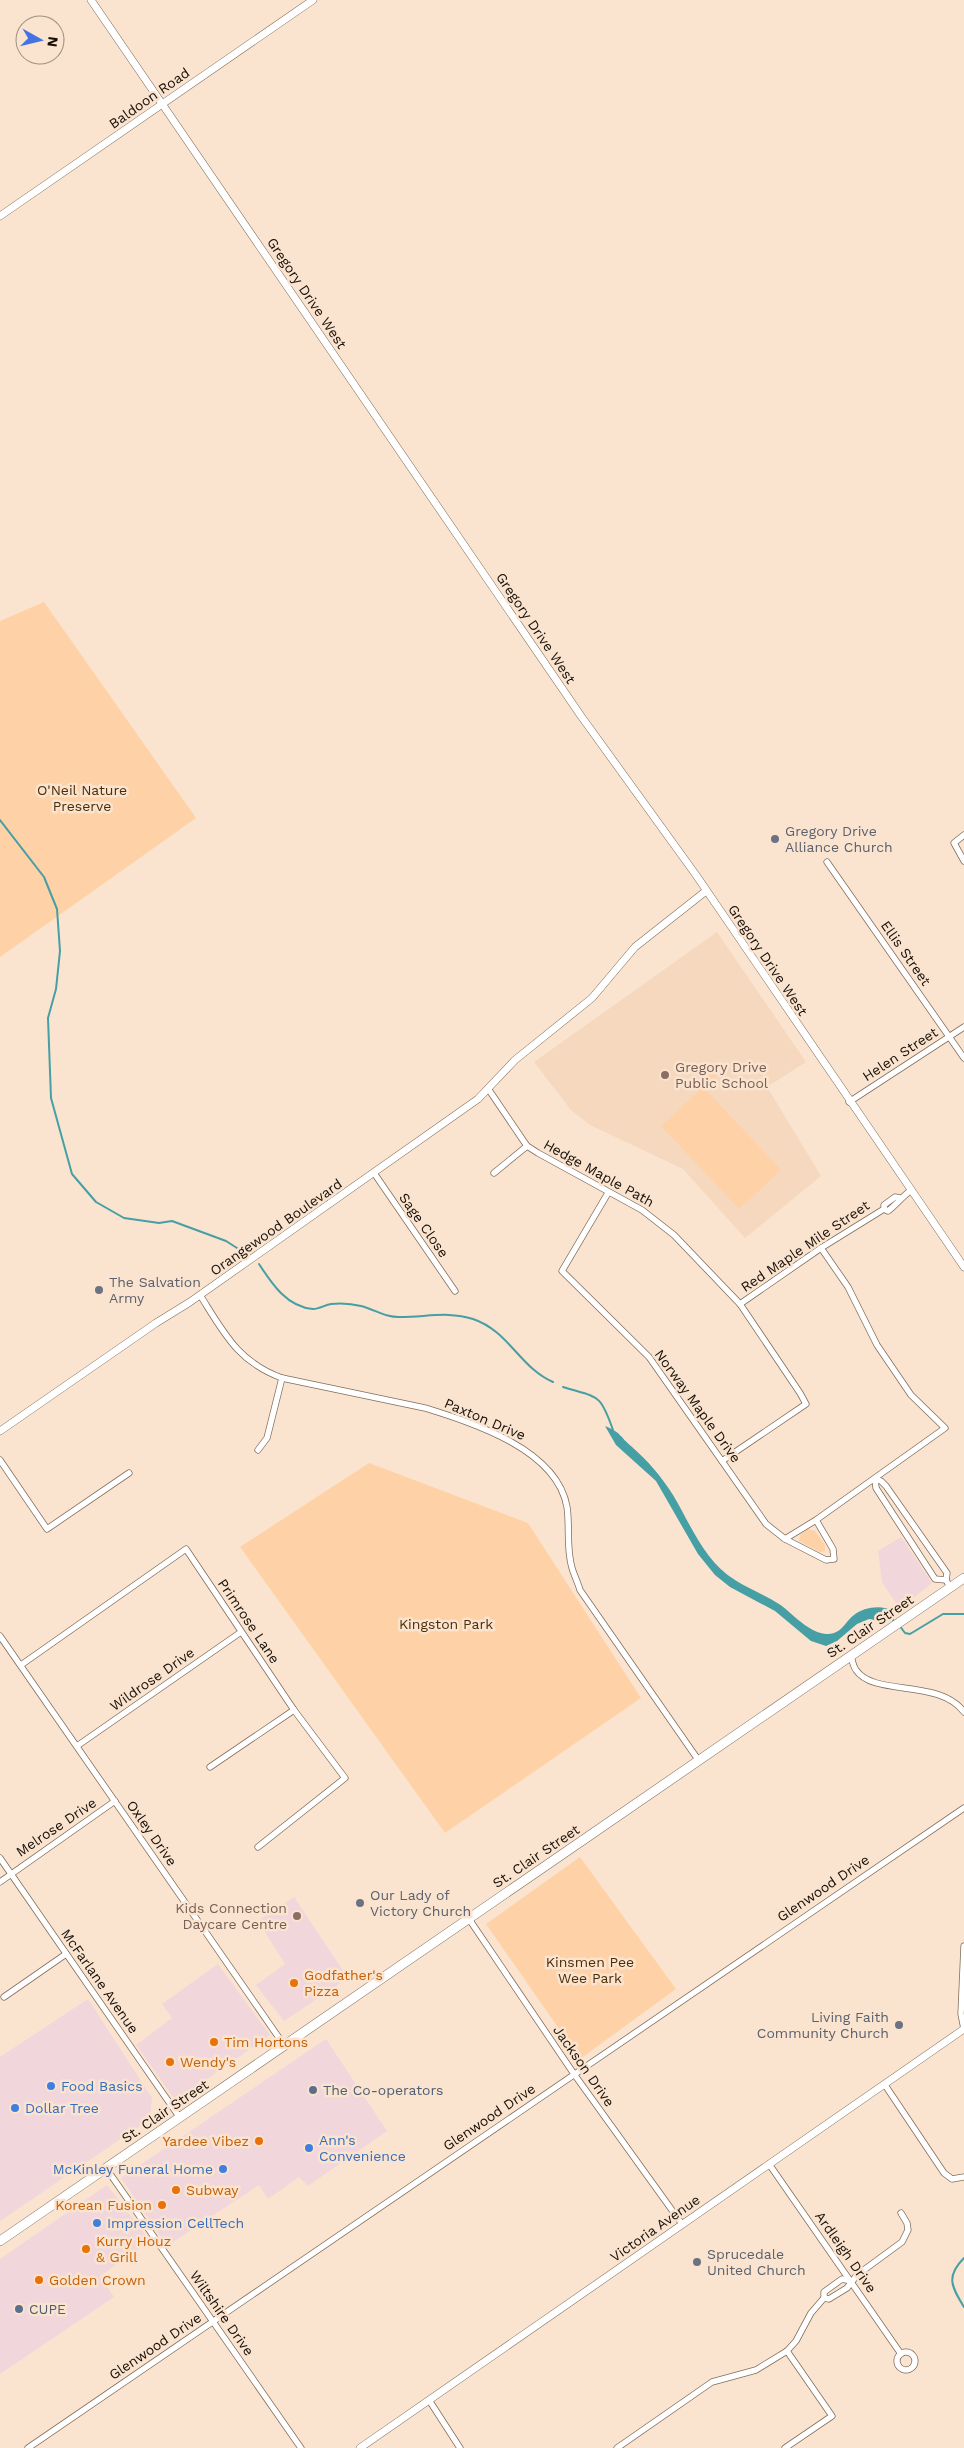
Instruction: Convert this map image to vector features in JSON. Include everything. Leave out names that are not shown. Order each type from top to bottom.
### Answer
[{"type":"main road","name":"St. Clair Street","points":[[0,2241],[903,1620],[948,1583],[964,1578]]},
{"type":"street","name":"Gregory Drive West","points":[[91,0],[581,716],[706,891],[964,1267]]},
{"type":"street","name":"Baldoon Road","points":[[0,216],[313,0]]},
{"type":"street","points":[[964,835],[954,843],[964,861]]},
{"type":"street","name":"Ellis Street","points":[[827,862],[964,1058]]},
{"type":"street","name":"Orangewood Boulevard","points":[[0,1430],[200,1295],[478,1099],[489,1090],[514,1060],[592,998],[635,948],[706,891]]},
{"type":"street","name":"Helen Street","points":[[850,1102],[964,1027]]},
{"type":"street","name":"Hedge Maple Path","points":[[489,1090],[527,1146],[608,1193],[642,1210],[674,1235],[740,1304],[806,1404],[722,1461]]},
{"type":"street","points":[[494,1173],[527,1146]]},
{"type":"street","name":"Sage Close","points":[[374,1173],[455,1291]]},
{"type":"street","name":"Red Maple Mile Street","points":[[740,1304],[821,1248],[884,1209],[888,1211],[898,1203],[900,1198],[911,1190]]},
{"type":"street","name":"Norway Maple Drive","points":[[608,1193],[562,1271],[648,1356],[766,1524],[785,1539],[826,1560],[834,1559],[833,1549],[816,1520]]},
{"type":"street","points":[[785,1539],[816,1520],[945,1428],[911,1395],[877,1345],[848,1288],[821,1248]]},
{"type":"street","name":"Paxton Drive","points":[[200,1295],[230,1343],[246,1359],[262,1371],[282,1378],[425,1408],[448,1415],[510,1442],[527,1451],[546,1466],[558,1482],[567,1505],[572,1567],[580,1590],[699,1761]]},
{"type":"street","points":[[258,1450],[267,1438],[282,1378]]},
{"type":"street","points":[[0,1460],[47,1529],[129,1474]]},
{"type":"street","points":[[875,1479],[881,1481],[886,1486],[947,1573],[948,1583],[935,1580],[876,1488],[875,1479]]},
{"type":"street","name":"Primrose Lane","points":[[20,1664],[186,1549],[294,1710],[345,1778],[258,1847]]},
{"type":"street","name":"Wildrose Drive","points":[[78,1746],[241,1632]]},
{"type":"street","name":"Oxley Drive","points":[[0,1636],[284,2045]]},
{"type":"street","points":[[851,1655],[855,1669],[869,1680],[941,1694],[957,1703],[964,1712]]},
{"type":"street","points":[[210,1767],[294,1710]]},
{"type":"street","name":"Melrose Drive","points":[[0,1882],[114,1801]]},
{"type":"street","name":"Glenwood Drive","points":[[28,2448],[964,1808]]},
{"type":"street","name":"McFarlane Avenue","points":[[0,1858],[180,2118]]},
{"type":"street","name":"Jackson Drive","points":[[469,1919],[574,2074],[682,2224]]},
{"type":"street","points":[[964,1946],[961,2014],[964,2029]]},
{"type":"street","points":[[4,1997],[66,1954]]},
{"type":"street","name":"Victoria Avenue","points":[[360,2448],[964,2029]]},
{"type":"street","points":[[885,2085],[944,2173],[952,2178],[964,2177]]},
{"type":"street","name":"Ardleigh Drive","points":[[770,2164],[901,2354]]},
{"type":"street","name":"Wiltshire Drive","points":[[106,2168],[301,2448]]},
{"type":"street","points":[[824,2298],[829,2299],[849,2286],[851,2280],[906,2238],[907,2223],[901,2213]]},
{"type":"street","points":[[617,2448],[712,2382],[756,2370],[787,2351],[796,2342],[811,2313],[824,2298],[824,2292],[842,2279],[851,2280]]},
{"type":"street","points":[[785,2448],[832,2416],[787,2351]]},
{"type":"street","points":[[429,2400],[460,2448]]},
{"type":"shaded area","name":"Gregory Drive Public School","points":[[717,932],[806,1062],[767,1087],[821,1176],[745,1238],[683,1169],[590,1125],[571,1110],[534,1062]]},
{"type":"shaded area","points":[[901,1537],[932,1583],[900,1609],[882,1582],[878,1551]]},
{"type":"shaded area","points":[[294,1897],[348,1978],[284,2021],[256,1985],[285,1964],[258,1921]]},
{"type":"shaded area","points":[[218,1964],[270,2035],[176,2101],[136,2045],[172,2018],[162,2004]]},
{"type":"shaded area","points":[[88,1999],[152,2098],[150,2119],[0,2221],[0,2057]]},
{"type":"shaded area","points":[[326,2039],[387,2131],[308,2186],[299,2177],[268,2199],[259,2185],[167,2246],[121,2178]]},
{"type":"shaded area","points":[[107,2185],[150,2241],[100,2276],[114,2297],[0,2374],[0,2259]]},
{"type":"green space","name":"O'Neil Nature Preserve","points":[[44,602],[196,818],[0,957],[0,621]]},
{"type":"green space","points":[[706,1062],[719,1072],[711,1083],[698,1073]]},
{"type":"green space","points":[[703,1087],[781,1170],[739,1209],[661,1126]]},
{"type":"green space","name":"Kingston Park","points":[[369,1463],[528,1523],[641,1698],[445,1833],[240,1547]]},
{"type":"green space","points":[[808,1529],[815,1531],[825,1545],[825,1551],[820,1552],[799,1541],[800,1535]]},
{"type":"green space","name":"Kinsmen Pee Wee Park","points":[[580,1857],[676,1989],[580,2059],[486,1924]]},
{"type":"water","points":[[605,1426],[618,1433],[664,1481],[699,1542],[724,1572],[779,1604],[804,1625],[826,1634],[834,1633],[858,1612],[868,1608],[879,1607],[893,1612],[880,1621],[869,1619],[857,1624],[837,1641],[826,1646],[811,1641],[775,1611],[730,1587],[715,1575],[698,1554],[656,1481],[616,1445]]},
{"type":"waterway","points":[[0,820],[44,877],[57,909],[60,951],[56,989],[48,1018],[51,1098],[72,1174],[96,1202],[124,1218],[159,1223],[172,1221],[226,1241],[237,1248]]},
{"type":"waterway","points":[[259,1264],[281,1293],[295,1304],[304,1307],[315,1309],[331,1304],[346,1304],[361,1306],[396,1317],[455,1315],[473,1319],[496,1332],[532,1368],[553,1382]]},
{"type":"waterway","points":[[563,1387],[597,1399],[605,1409],[613,1430]]},
{"type":"waterway","points":[[899,1625],[905,1633],[910,1634],[943,1614],[964,1614]]},
{"type":"waterway","points":[[888,1615],[895,1622]]},
{"type":"waterway","points":[[964,2258],[954,2271],[952,2277],[956,2294],[964,2307]]},
{"type":"place","name":"Gregory Drive Alliance Church","points":[[775,839]]},
{"type":"place","name":"Gregory Drive Public School","points":[[665,1075]]},
{"type":"place","name":"The Salvation Army","points":[[99,1290]]},
{"type":"place","name":"Our Lady of Victory Church","points":[[360,1903]]},
{"type":"place","name":"Kids Connection Daycare Centre","points":[[297,1916]]},
{"type":"place","name":"Godfather's Pizza","points":[[294,1983]]},
{"type":"place","name":"Living Faith Community Church","points":[[899,2025]]},
{"type":"place","name":"Tim Hortons","points":[[214,2042]]},
{"type":"place","name":"Wendy's","points":[[170,2062]]},
{"type":"place","name":"Food Basics","points":[[51,2086]]},
{"type":"place","name":"The Co-operators","points":[[313,2090]]},
{"type":"place","name":"Dollar Tree","points":[[15,2108]]},
{"type":"place","name":"Yardee Vibez","points":[[259,2141]]},
{"type":"place","name":"Ann's Convenience","points":[[309,2148]]},
{"type":"place","name":"McKinley Funeral Home","points":[[223,2169]]},
{"type":"place","name":"Subway","points":[[176,2190]]},
{"type":"place","name":"Korean Fusion","points":[[162,2205]]},
{"type":"place","name":"Impression CellTech","points":[[97,2223]]},
{"type":"place","name":"Kurry Houz & Grill","points":[[86,2249]]},
{"type":"place","name":"Sprucedale United Church","points":[[697,2262]]},
{"type":"place","name":"Golden Crown","points":[[39,2280]]},
{"type":"place","name":"CUPE","points":[[19,2309]]}]
